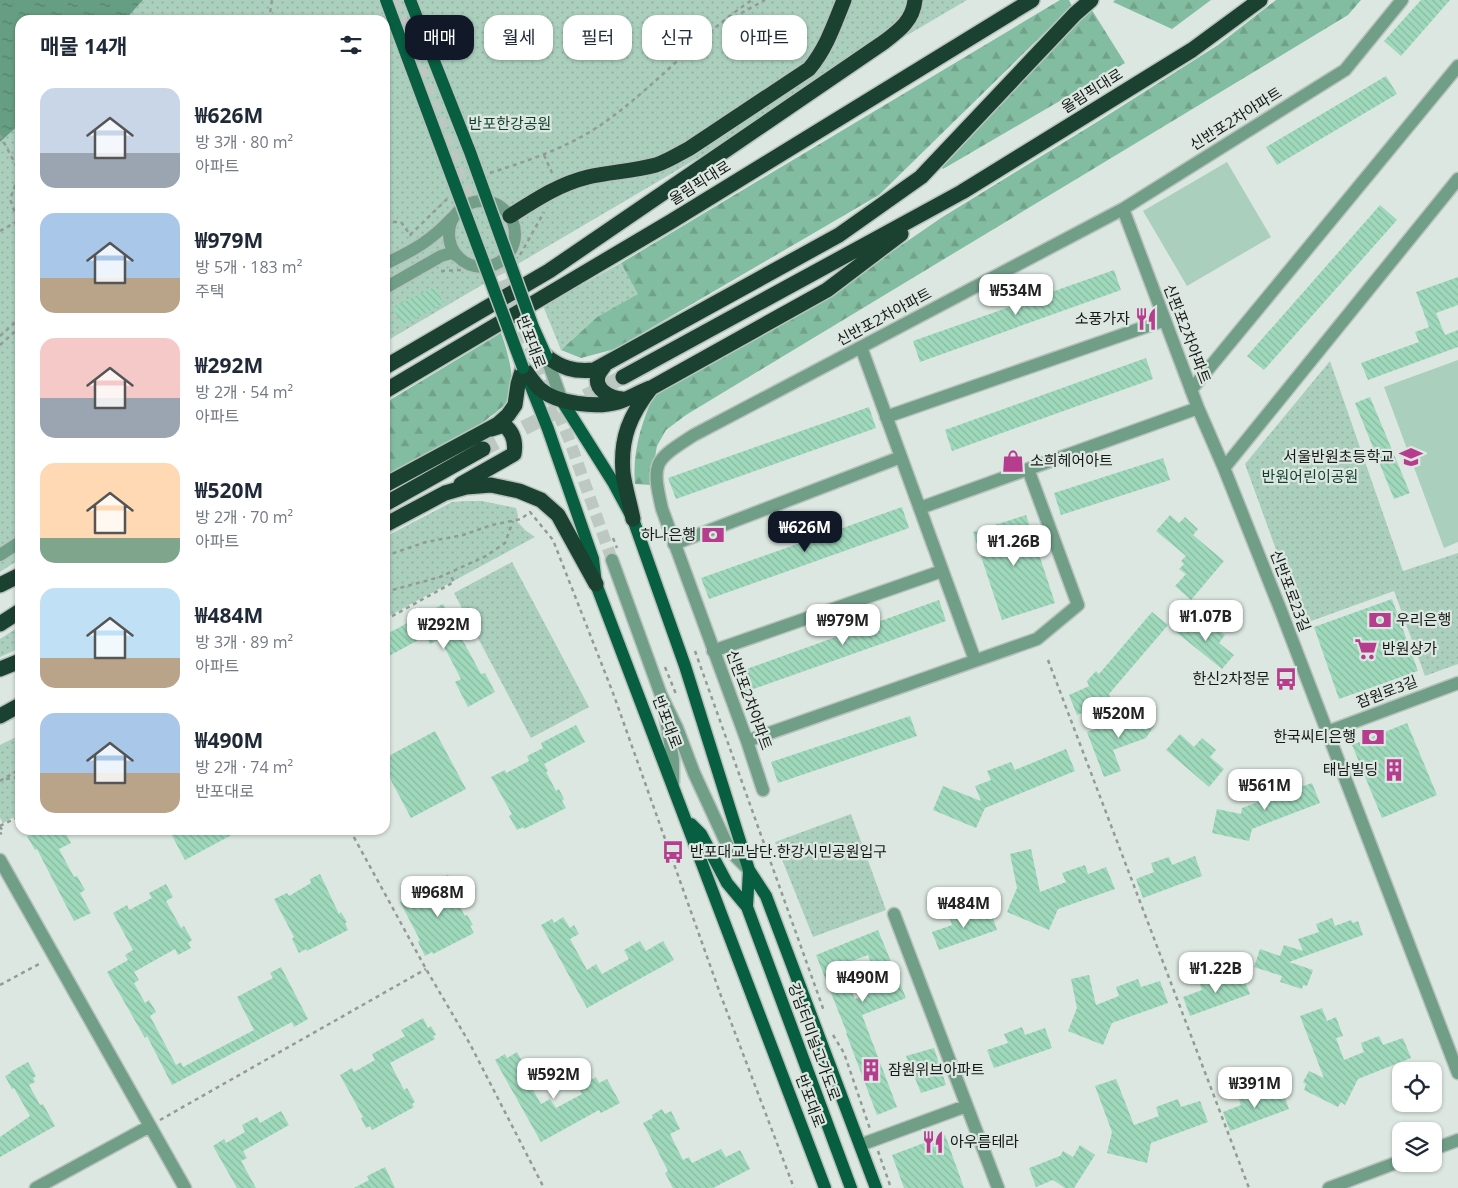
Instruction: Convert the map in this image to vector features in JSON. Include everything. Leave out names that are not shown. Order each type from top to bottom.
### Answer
[{"type":"highway","points":[[510,216],[545,193],[587,177],[655,165],[676,156],[809,69],[823,50],[844,0]]},
{"type":"highway","points":[[424,368],[549,271],[884,42],[901,29],[911,17],[915,0]]},
{"type":"highway","name":"올림픽대로","points":[[390,388],[672,221],[1032,0]]},
{"type":"highway","points":[[546,356],[557,365],[569,370],[581,372],[604,366],[839,235],[921,177],[1075,14],[1091,0]]},
{"type":"highway","name":"올림픽대로","points":[[622,377],[970,187],[1192,50],[1260,0]]},
{"type":"highway","points":[[523,368],[539,389],[562,401],[598,404],[616,403],[627,399],[651,388],[827,290],[943,202]]},
{"type":"highway","points":[[390,364],[549,271]]},
{"type":"highway","points":[[604,366],[598,374],[597,380],[601,390],[610,396],[627,399]]},
{"type":"highway","points":[[390,482],[498,424],[515,405],[518,384],[523,368]]},
{"type":"highway","points":[[633,519],[624,476],[625,436],[636,408],[651,388]]},
{"type":"highway","points":[[390,522],[510,458],[514,454],[516,446],[514,438],[504,424],[481,432]]},
{"type":"highway","points":[[390,501],[483,450]]},
{"type":"highway","points":[[445,493],[466,487],[491,485],[520,491],[541,500],[558,515],[596,584]]},
{"type":"highway","points":[[0,585],[15,578]]},
{"type":"highway","points":[[0,624],[15,614]]},
{"type":"highway","points":[[0,669],[15,663]]},
{"type":"highway","points":[[0,716],[15,708]]},
{"type":"main road","name":"반포대로","points":[[386,0],[523,368],[552,438],[592,560],[596,584],[825,1188]]},
{"type":"main road","name":"반포대로","points":[[410,0],[470,152],[516,281],[546,356]]},
{"type":"main road","name":"반포대로","points":[[562,401],[613,482],[633,519],[681,656],[749,870],[766,896],[876,1188]]},
{"type":"main road","points":[[686,819],[701,834],[727,883],[747,907]]},
{"type":"main road","points":[[747,907],[749,870]]},
{"type":"main road","name":"강남터미널고가도로","points":[[747,907],[851,1188]]},
{"type":"street","name":"신반포2차아파트","points":[[763,790],[747,741],[662,509],[657,486],[657,467],[661,459],[694,436],[1123,209],[1345,70],[1402,0]]},
{"type":"street","points":[[1191,390],[1458,66]]},
{"type":"street","points":[[1224,468],[1458,179]]},
{"type":"street","points":[[390,262],[418,248],[433,237],[465,205],[478,200],[496,204],[504,209],[514,225],[513,244],[503,259],[495,264],[485,267],[474,266],[451,253],[441,256],[390,285]]},
{"type":"street","name":"신판포2차아파트","points":[[1123,209],[1198,408],[1224,468]]},
{"type":"street","points":[[452,218],[448,231],[450,244],[461,259]]},
{"type":"street","points":[[886,417],[1165,320]]},
{"type":"street","points":[[861,347],[975,660]]},
{"type":"street","name":"반포대로","points":[[546,356],[562,401]]},
{"type":"street","points":[[920,508],[1198,408]]},
{"type":"street","points":[[674,544],[901,458]]},
{"type":"street","name":"신반포로23길","points":[[1224,468],[1458,1073]]},
{"type":"street","points":[[747,741],[1037,639],[1078,605],[1028,469]]},
{"type":"street","points":[[0,555],[15,545]]},
{"type":"street","name":"반포대로","points":[[612,560],[662,695]]},
{"type":"street","points":[[713,650],[942,571]]},
{"type":"street","name":"잠원로3길","points":[[1327,732],[1458,683]]},
{"type":"street","points":[[662,695],[694,773],[730,851],[749,870]]},
{"type":"street","points":[[662,695],[673,760],[673,783]]},
{"type":"street","points":[[0,860],[185,1188]]},
{"type":"street","points":[[894,914],[998,1188]]},
{"type":"street","points":[[860,1145],[966,1106]]},
{"type":"street","points":[[36,1188],[150,1126]]},
{"type":"street","points":[[1442,1146],[1458,1140]]},
{"type":"street","points":[[1329,1188],[1392,1164]]},
{"type":"path","points":[[270,15],[272,0]]},
{"type":"path","points":[[731,15],[752,0]]},
{"type":"path","points":[[739,15],[765,0]]},
{"type":"path","points":[[483,176],[544,155],[575,141],[604,123],[640,95],[722,23]]},
{"type":"path","points":[[0,135],[15,163]]},
{"type":"path","points":[[544,155],[558,188]]},
{"type":"path","points":[[15,186],[10,199],[15,211]]},
{"type":"path","points":[[390,222],[401,222],[410,235],[449,196]]},
{"type":"path","points":[[517,260],[544,212]]},
{"type":"path","points":[[0,231],[15,223]]},
{"type":"path","points":[[434,272],[461,270],[461,259]]},
{"type":"path","points":[[0,336],[15,322]]},
{"type":"path","points":[[0,345],[15,332]]},
{"type":"path","points":[[390,554],[426,542],[463,535],[492,525],[521,519],[530,512],[553,540],[613,693],[721,996],[794,1188]]},
{"type":"path","points":[[390,591],[432,580],[486,556],[505,543],[513,521]]},
{"type":"path","points":[[390,617],[454,582],[449,573]]},
{"type":"path","points":[[694,650],[826,1015]]},
{"type":"path","points":[[1048,660],[1249,1188]]},
{"type":"path","points":[[0,781],[15,773]]},
{"type":"path","points":[[4,779],[15,778]]},
{"type":"path","points":[[0,834],[3,832],[0,826],[15,818]]},
{"type":"path","points":[[353,835],[426,969],[470,1044],[544,1188]]},
{"type":"path","points":[[0,984],[38,964]]},
{"type":"path","points":[[150,1126],[426,969]]},
{"type":"path","points":[[832,1033],[844,1053],[891,1188]]},
{"type":"green space","name":"반포한강공원","points":[[143,0],[967,0],[390,339],[390,15],[130,15]]},
{"type":"green space","points":[[1060,0],[1069,0],[1072,6],[879,195],[615,349],[581,358],[561,350],[597,317],[638,294],[621,263]]},
{"type":"green space","points":[[1115,0],[1211,0],[1172,29],[1113,2]]},
{"type":"green space","points":[[1276,0],[1361,0],[1348,15],[686,415],[666,430],[657,446],[650,485],[635,484],[635,460],[639,437],[655,392],[861,273],[941,218],[1218,45]]},
{"type":"green space","points":[[1090,7],[1125,63],[943,169],[940,163]]},
{"type":"green space","points":[[15,128],[15,562],[0,572],[0,142]]},
{"type":"green space","points":[[1227,162],[1271,237],[1187,286],[1143,211]]},
{"type":"green space","points":[[621,263],[639,294],[597,317],[561,350],[543,306]]},
{"type":"green space","points":[[501,333],[512,375],[511,392],[507,402],[483,422],[485,426],[390,476],[390,400]]},
{"type":"green space","points":[[1458,360],[1458,542],[1444,548],[1384,387]]},
{"type":"green space","name":"반원어린이공원","points":[[1330,361],[1403,571],[1458,553],[1458,664],[1425,676],[1394,591],[1303,624],[1245,464]]},
{"type":"green space","points":[[482,501],[516,508],[518,516],[516,520],[535,537],[390,615],[390,534],[452,502]]},
{"type":"green space","points":[[512,562],[589,707],[531,738],[454,593]]},
{"type":"green space","points":[[15,629],[15,650],[0,657],[0,639]]},
{"type":"green space","points":[[15,738],[15,817],[3,823],[0,818],[0,745]]},
{"type":"green space","points":[[851,814],[886,910],[813,937],[775,842]]},
{"type":"water","points":[[0,0],[143,0],[130,15],[15,15],[15,128],[0,142]]},
{"type":"building","points":[[1421,0],[1450,0],[1401,56],[1384,41]]},
{"type":"building","points":[[1386,76],[1397,94],[1277,165],[1266,147]]},
{"type":"building","points":[[1380,205],[1397,220],[1264,370],[1247,356]]},
{"type":"building","points":[[1114,270],[1121,290],[920,362],[913,341]]},
{"type":"building","points":[[1458,277],[1458,305],[1436,313],[1445,335],[1458,330],[1458,347],[1368,380],[1361,363],[1419,342],[1415,332],[1429,327],[1416,292]]},
{"type":"building","points":[[435,287],[444,304],[402,325],[393,307]]},
{"type":"building","points":[[1146,358],[1153,379],[952,451],[945,430]]},
{"type":"building","points":[[1370,397],[1410,493],[1394,499],[1355,403]]},
{"type":"building","points":[[869,407],[876,428],[676,499],[668,478]]},
{"type":"building","points":[[1163,458],[1170,480],[1061,515],[1054,493]]},
{"type":"building","points":[[902,507],[909,528],[709,599],[701,578]]},
{"type":"building","points":[[1026,515],[1055,603],[1002,620],[973,532]]},
{"type":"building","points":[[1170,515],[1179,523],[1185,517],[1198,529],[1193,535],[1224,561],[1191,600],[1175,586],[1186,574],[1179,569],[1184,564],[1181,561],[1186,556],[1156,531]]},
{"type":"building","name":"반원상가","points":[[1392,599],[1418,671],[1339,699],[1314,627]]},
{"type":"building","points":[[939,600],[946,621],[745,692],[738,672]]},
{"type":"building","points":[[443,604],[481,674],[485,673],[495,692],[468,707],[455,682],[461,679],[440,639],[430,644],[426,636],[390,655],[390,632]]},
{"type":"building","points":[[1152,612],[1168,625],[1109,694],[1111,700],[1077,715],[1069,695],[1089,686],[1087,681],[1096,671],[1099,674]]},
{"type":"building","points":[[1187,618],[1203,631],[1209,622],[1225,635],[1219,643],[1234,655],[1222,669],[1176,632]]},
{"type":"building","points":[[1148,709],[1154,726],[1146,738],[1113,750],[1121,771],[1104,777],[1087,732]]},
{"type":"building","points":[[910,716],[917,736],[778,783],[771,762]]},
{"type":"building","name":"태남빌딩","points":[[1407,723],[1437,795],[1382,818],[1352,745]]},
{"type":"building","points":[[576,725],[585,742],[544,764],[556,791],[559,789],[564,799],[562,801],[566,808],[524,829],[523,827],[517,830],[509,816],[512,814],[491,777],[505,770],[506,773],[529,761],[527,756],[543,748],[541,743]]},
{"type":"building","points":[[435,731],[466,789],[411,818],[390,778],[390,755]]},
{"type":"building","points":[[1180,734],[1194,747],[1202,738],[1216,750],[1210,757],[1224,769],[1209,787],[1166,750]]},
{"type":"building","points":[[1066,749],[1075,771],[985,808],[976,828],[933,810],[943,786],[981,801],[975,786],[991,780],[987,771],[1011,762],[1015,770]]},
{"type":"building","points":[[1286,781],[1289,791],[1312,783],[1320,803],[1252,829],[1249,841],[1212,833],[1217,809],[1241,814],[1242,808],[1271,797],[1267,788]]},
{"type":"building","points":[[67,835],[71,843],[59,849],[74,877],[77,876],[85,890],[80,893],[91,913],[74,921],[37,849],[35,850],[27,836]]},
{"type":"building","points":[[172,835],[232,835],[185,860]]},
{"type":"building","points":[[1031,849],[1040,892],[1066,882],[1062,873],[1085,865],[1088,874],[1106,867],[1115,889],[1058,909],[1049,930],[1007,912],[1017,888],[1010,854]]},
{"type":"building","points":[[1195,856],[1202,876],[1143,898],[1136,879],[1154,872],[1151,863],[1169,857],[1172,865]]},
{"type":"building","points":[[320,874],[339,914],[341,912],[347,922],[345,923],[348,930],[307,951],[306,949],[299,953],[292,939],[294,937],[274,899],[287,893],[289,896],[311,883],[310,879]]},
{"type":"building","points":[[448,875],[453,884],[450,885],[456,897],[454,897],[465,916],[467,915],[473,925],[470,926],[474,933],[433,954],[432,952],[425,956],[418,942],[420,940],[400,902],[413,895],[415,898],[437,886],[435,882]]},
{"type":"building","points":[[166,884],[173,897],[166,901],[181,928],[184,926],[192,940],[188,943],[191,948],[178,955],[175,949],[134,972],[139,980],[134,983],[145,1003],[149,1000],[156,1012],[150,1016],[176,1065],[181,1062],[183,1067],[254,1030],[237,997],[273,978],[270,973],[281,967],[308,1019],[294,1027],[292,1022],[172,1085],[147,1036],[145,1038],[107,972],[128,960],[125,955],[133,950],[113,913],[127,905],[129,910],[152,898],[149,893]]},
{"type":"building","points":[[967,909],[970,917],[990,910],[997,930],[939,950],[932,932],[952,925],[949,916]]},
{"type":"building","points":[[563,917],[570,928],[574,925],[579,934],[570,939],[587,970],[596,964],[602,974],[629,959],[624,950],[640,941],[646,951],[663,941],[674,960],[587,1008],[541,925],[552,919],[554,923]]},
{"type":"building","points":[[1332,918],[1335,926],[1351,920],[1353,923],[1358,921],[1363,935],[1289,962],[1313,970],[1307,986],[1303,985],[1302,989],[1280,982],[1282,976],[1254,967],[1260,949],[1280,956],[1284,945],[1303,951],[1298,939],[1319,932],[1316,924]]},
{"type":"building","points":[[878,930],[906,998],[862,1015],[897,1107],[877,1115],[816,955]],"holes":[[[868,955],[881,989],[855,999],[841,965]]]},
{"type":"building","points":[[1089,975],[1096,1005],[1119,996],[1116,987],[1138,979],[1141,987],[1160,981],[1168,1003],[1112,1023],[1103,1045],[1068,1031],[1077,1008],[1071,979]]},
{"type":"building","points":[[1216,975],[1219,984],[1242,975],[1250,994],[1190,1016],[1183,997],[1202,990],[1199,982]]},
{"type":"building","points":[[1322,1008],[1327,1021],[1336,1017],[1343,1036],[1336,1038],[1344,1060],[1364,1052],[1361,1043],[1379,1036],[1383,1045],[1403,1038],[1411,1058],[1401,1062],[1392,1062],[1392,1066],[1358,1079],[1345,1105],[1341,1102],[1338,1107],[1304,1090],[1306,1084],[1303,1082],[1309,1071],[1324,1078],[1300,1016]]},
{"type":"building","points":[[423,1018],[428,1028],[431,1026],[436,1035],[433,1036],[435,1039],[390,1063],[404,1090],[407,1088],[415,1102],[412,1104],[414,1107],[372,1130],[370,1126],[366,1128],[361,1118],[363,1117],[340,1075],[352,1068],[354,1072],[375,1060],[372,1054],[405,1036],[401,1030]]},
{"type":"building","points":[[1022,1027],[1025,1035],[1045,1028],[1052,1048],[994,1068],[987,1050],[1008,1043],[1004,1034]]},
{"type":"building","points":[[934,1048],[946,1085],[921,1093],[906,1056]]},
{"type":"building","points":[[517,1052],[523,1063],[528,1060],[533,1069],[524,1074],[541,1104],[550,1099],[556,1108],[582,1094],[578,1087],[596,1077],[599,1083],[607,1079],[620,1103],[601,1113],[599,1110],[541,1142],[495,1060],[505,1054],[507,1058]]},
{"type":"building","points":[[28,1062],[36,1076],[33,1078],[35,1082],[29,1085],[40,1105],[43,1104],[55,1126],[0,1157],[0,1137],[30,1116],[5,1076]]},
{"type":"building","points":[[1116,1079],[1134,1125],[1159,1116],[1156,1107],[1178,1099],[1181,1107],[1200,1101],[1208,1122],[1151,1143],[1147,1163],[1107,1153],[1112,1132],[1095,1086]]},
{"type":"building","points":[[1256,1090],[1259,1099],[1282,1090],[1289,1109],[1230,1131],[1223,1112],[1241,1105],[1238,1097]]},
{"type":"building","points":[[662,1109],[665,1114],[671,1111],[680,1129],[670,1134],[683,1160],[689,1157],[692,1163],[721,1149],[726,1157],[740,1150],[750,1169],[713,1188],[673,1188],[665,1173],[668,1171],[643,1123],[653,1118],[652,1115]]},
{"type":"building","points":[[281,1111],[289,1125],[243,1151],[247,1158],[241,1161],[256,1188],[237,1188],[213,1146],[224,1139],[226,1143],[245,1132],[242,1125],[257,1117],[260,1123]]},
{"type":"building","points":[[945,1135],[964,1188],[904,1188],[892,1155]]},
{"type":"building","points":[[1080,1145],[1095,1155],[1074,1188],[1065,1188],[1053,1180],[1036,1187],[1029,1168],[1060,1156],[1063,1151],[1073,1157]]},
{"type":"building","points":[[385,1167],[395,1188],[354,1188],[369,1180],[367,1176]]},
{"type":"tunnel","points":[[394,0],[470,202]]},
{"type":"tunnel","points":[[495,264],[569,439],[612,560]]},
{"type":"tunnel","points":[[483,449],[623,377]]},
{"type":"place","name":"소풍가자","points":[[1146,319]]},
{"type":"place","name":"서울반원초등학교","points":[[1411,457]]},
{"type":"place","name":"소희헤어아트","points":[[1013,461]]},
{"type":"place","name":"하나은행","points":[[713,535]]},
{"type":"place","name":"우리은행","points":[[1380,620]]},
{"type":"place","name":"반원상가","points":[[1366,649]]},
{"type":"place","name":"한신2차정문","points":[[1286,679]]},
{"type":"place","name":"한국씨티은행","points":[[1373,737]]},
{"type":"place","name":"태남빌딩","points":[[1394,770]]},
{"type":"place","name":"반포대교남단.한강시민공원입구","points":[[673,852]]},
{"type":"place","name":"잠원위브아파트","points":[[871,1070]]},
{"type":"place","name":"아우름테라","points":[[933,1142]]}]
